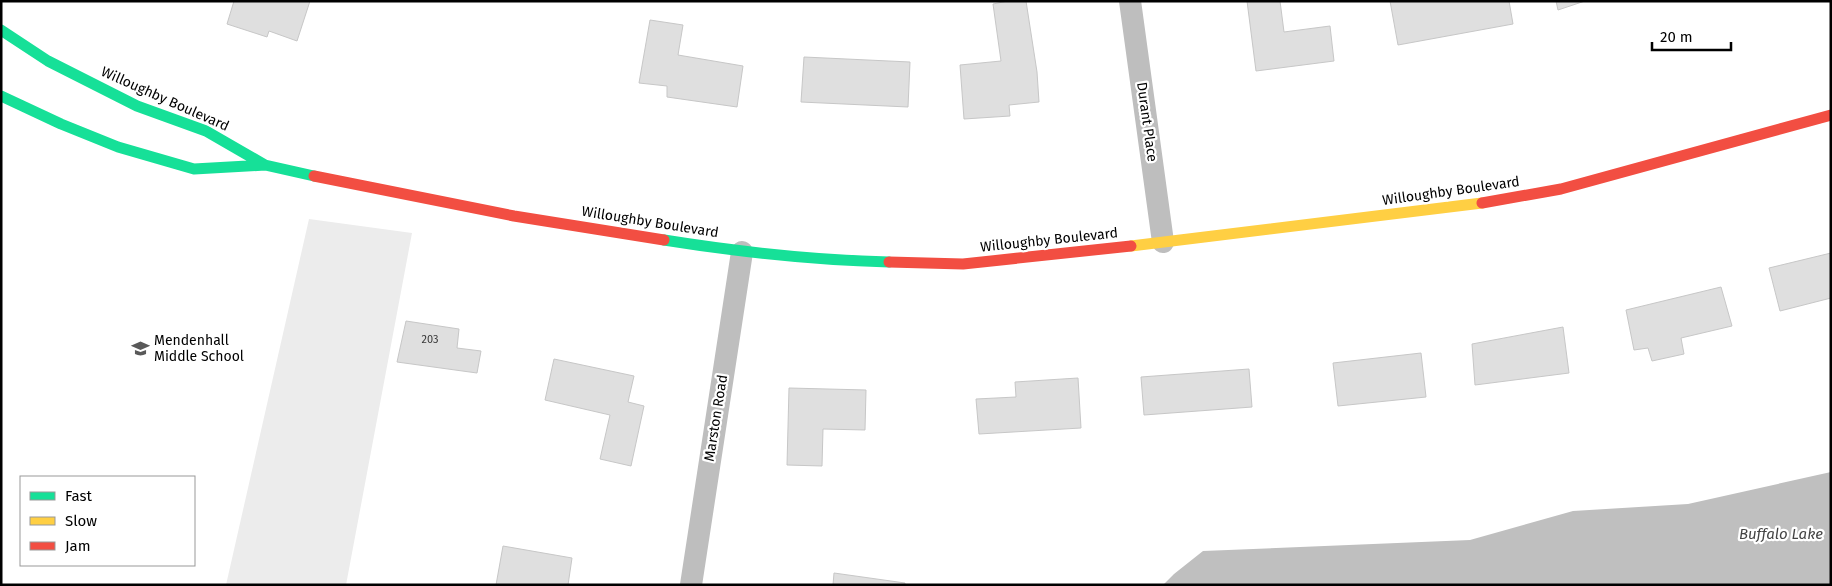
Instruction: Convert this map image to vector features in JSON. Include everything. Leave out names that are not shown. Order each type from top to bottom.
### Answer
[{"type":"street","name":"Durant Place","points":[[1130,1],[1163,242]]},
{"type":"street","name":"Willoughby Boulevard","points":[[1,30],[48,61],[137,106],[206,131],[265,165]]},
{"type":"street","name":"Willoughby Boulevard","points":[[1,96],[61,124],[118,146],[194,169],[265,165],[414,197],[505,214],[742,252],[855,261],[962,264],[1058,255],[1502,201],[1561,189],[1831,115]]},
{"type":"street","name":"Marston Road","points":[[691,585],[742,252]]},
{"type":"shaded area","points":[[309,219],[412,233],[346,585],[226,585]]},
{"type":"water","name":"Buffalo Lake","points":[[1831,472],[1831,585],[1163,585],[1203,551],[1470,540],[1573,511],[1688,504]]},
{"type":"building","points":[[234,1],[310,1],[297,41],[269,31],[267,37],[227,24]]},
{"type":"building","points":[[1008,1],[1026,1],[1037,72],[1039,102],[1009,105],[1010,116],[964,119],[960,65],[1001,61],[993,4]]},
{"type":"building","points":[[1247,1],[1280,1],[1284,32],[1330,26],[1334,61],[1256,71]]},
{"type":"building","points":[[1390,1],[1509,1],[1513,24],[1398,45]]},
{"type":"building","points":[[1556,1],[1585,1],[1558,10]]},
{"type":"building","points":[[650,20],[683,25],[678,55],[743,66],[737,107],[667,97],[667,86],[639,83]]},
{"type":"building","points":[[804,57],[910,62],[908,107],[801,102]]},
{"type":"building","points":[[1831,253],[1831,298],[1780,311],[1769,268]]},
{"type":"building","points":[[1721,287],[1732,326],[1681,338],[1684,354],[1652,361],[1648,348],[1634,350],[1626,310]]},
{"type":"building","points":[[406,321],[459,329],[457,348],[481,351],[477,373],[397,362]]},
{"type":"building","points":[[1563,327],[1569,373],[1475,385],[1472,344]]},
{"type":"building","points":[[1421,353],[1426,397],[1338,406],[1333,363]]},
{"type":"building","points":[[554,359],[634,376],[628,402],[644,406],[631,466],[600,459],[610,415],[545,400]]},
{"type":"building","points":[[1249,369],[1252,407],[1144,415],[1141,377]]},
{"type":"building","points":[[1078,378],[1081,428],[979,434],[976,399],[1016,397],[1015,382]]},
{"type":"building","points":[[789,388],[866,390],[865,430],[823,429],[822,466],[787,465]]},
{"type":"building","points":[[503,546],[572,558],[568,585],[496,585]]},
{"type":"building","points":[[834,573],[905,583],[905,585],[833,585]]},
{"type":"traffic: fast","points":[[1,30],[48,61],[137,106],[206,131],[265,165]]},
{"type":"traffic: fast","points":[[1,96],[61,124],[118,147],[194,169],[265,165],[314,176]]},
{"type":"traffic: fast","points":[[664,240],[776,255],[889,262]]},
{"type":"traffic: slow","points":[[1131,246],[1482,203]]},
{"type":"traffic: jam","points":[[1482,203],[1561,189],[1831,115]]},
{"type":"traffic: jam","points":[[314,176],[514,216],[664,240]]},
{"type":"traffic: jam","points":[[889,262],[963,264],[1131,246]]},
{"type":"place","name":"Mendenhall Middle School","points":[[140,348]]}]
